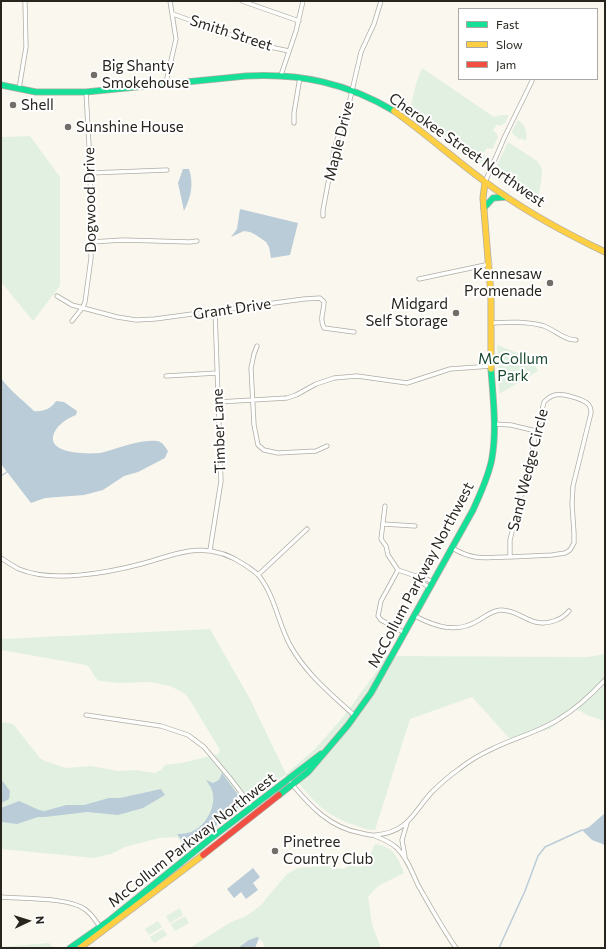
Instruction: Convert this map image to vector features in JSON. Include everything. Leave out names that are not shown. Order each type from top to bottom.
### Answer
[{"type":"street","points":[[18,89],[26,47],[25,1]]},
{"type":"street","points":[[168,85],[167,78],[176,39],[170,1]]},
{"type":"street","points":[[242,1],[299,21]]},
{"type":"street","points":[[281,75],[299,21],[303,1]]},
{"type":"street","name":"Maple Drive","points":[[323,216],[335,146],[352,90],[361,52],[374,24],[381,1]]},
{"type":"street","name":"Smith Street","points":[[173,14],[256,44],[289,51]]},
{"type":"street","name":"Cherokee Street Northwest","points":[[1,85],[48,93],[86,92],[168,85],[251,75],[281,75],[300,77],[335,84],[376,101],[403,118],[485,182],[507,197],[605,252]]},
{"type":"street","points":[[294,124],[294,112],[300,77]]},
{"type":"street","points":[[485,182],[504,136],[532,81]]},
{"type":"street","name":"Dogwood Drive","points":[[72,321],[83,307],[86,299],[89,275],[91,242],[90,173],[86,92]]},
{"type":"street","points":[[90,173],[167,170]]},
{"type":"street","name":"McCollum Parkway Northwest","points":[[70,948],[102,929],[293,785],[314,766],[355,716],[379,679],[434,582],[473,510],[487,478],[493,454],[494,424],[491,366],[490,264],[483,193],[485,182]]},
{"type":"street","points":[[484,208],[493,198],[507,197]]},
{"type":"street","points":[[91,242],[123,240],[197,241]]},
{"type":"street","points":[[419,279],[490,264]]},
{"type":"street","points":[[57,296],[72,305],[83,307]]},
{"type":"street","name":"Grant Drive","points":[[83,307],[117,317],[136,320],[155,319],[303,296],[320,298],[324,302],[322,319],[324,328],[354,332]]},
{"type":"street","name":"Timber Lane","points":[[210,550],[221,481],[214,310]]},
{"type":"street","points":[[491,323],[523,322],[538,325],[552,330],[570,340],[576,340]]},
{"type":"street","points":[[257,346],[251,368],[256,437],[258,445],[264,450],[278,453],[316,451],[327,446]]},
{"type":"street","points":[[218,402],[287,398],[296,395],[322,381],[342,376],[357,376],[407,383],[450,369],[491,366]]},
{"type":"street","points":[[166,376],[217,373]]},
{"type":"street","name":"Sand Wedge Circle","points":[[452,548],[465,555],[473,557],[510,557],[559,554],[570,550],[574,543],[572,495],[592,413],[590,407],[584,401],[558,394],[553,395],[544,402],[510,540],[510,557]]},
{"type":"street","points":[[494,424],[511,424],[536,431]]},
{"type":"street","points":[[385,506],[381,539],[386,546],[388,555],[398,570],[420,576],[434,582]]},
{"type":"street","points":[[383,524],[415,526]]},
{"type":"street","points":[[258,575],[307,529]]},
{"type":"street","points":[[1,558],[20,569],[40,575],[66,576],[104,572],[176,552],[210,550],[226,555],[244,564],[258,575],[273,600],[290,645],[299,659],[315,679],[355,716]]},
{"type":"street","points":[[398,570],[382,601],[378,616],[381,620],[405,633]]},
{"type":"street","points":[[416,576],[418,580],[430,588]]},
{"type":"street","points":[[415,616],[435,626],[456,628],[474,624],[491,612],[501,610],[511,612],[540,624],[556,621],[566,615],[569,611]]},
{"type":"street","points":[[374,836],[393,831],[407,823],[431,793],[460,768],[492,749],[559,720],[586,699],[605,680]]},
{"type":"street","points":[[86,715],[161,726],[188,735],[204,747],[230,778],[252,808]]},
{"type":"street","name":"McCollum Parkway Northwest","points":[[80,948],[327,749]]},
{"type":"street","points":[[288,779],[314,808],[329,821],[351,831],[374,836],[391,843],[398,849],[406,860],[445,932],[456,948]]},
{"type":"street","points":[[406,860],[402,840],[407,823]]},
{"type":"street","points":[[1,898],[74,904],[86,910],[102,929]]},
{"type":"green space","points":[[422,68],[494,117],[509,115],[505,123],[499,126],[497,124],[493,130],[498,137],[493,148],[487,148],[483,154],[487,158],[485,163],[476,162],[413,116],[410,109],[416,84]]},
{"type":"green space","points":[[518,120],[525,129],[527,135],[526,141],[521,138],[520,140],[513,134],[512,131]]},
{"type":"green space","points":[[30,136],[60,177],[60,286],[33,321],[1,282],[1,137]]},
{"type":"green space","points":[[508,142],[537,161],[542,168],[539,194],[536,200],[499,175],[497,165]]},
{"type":"green space","name":"McCollum Park","points":[[497,345],[531,358],[538,371],[499,394]]},
{"type":"green space","points":[[210,629],[250,699],[286,774],[315,749],[344,716],[386,656],[587,657],[605,654],[605,721],[589,716],[576,709],[550,729],[510,739],[472,697],[410,719],[375,830],[360,827],[334,816],[313,800],[295,778],[290,778],[285,775],[188,851],[177,837],[159,838],[125,847],[111,854],[94,858],[1,849],[1,723],[3,722],[13,724],[40,758],[66,768],[91,766],[118,771],[135,770],[155,773],[161,770],[165,765],[182,763],[218,754],[220,750],[190,700],[184,693],[170,686],[150,682],[118,683],[99,681],[90,668],[86,665],[1,650],[1,639]]},
{"type":"green space","name":"Pinetree Country Club","points":[[375,844],[386,847],[394,853],[404,873],[378,886],[368,897],[372,924],[381,948],[265,948],[262,941],[256,938],[241,948],[190,948],[229,923],[246,916],[260,906],[287,874],[298,868],[327,866],[344,869],[350,865],[361,867],[367,861]]},
{"type":"green space","points":[[177,859],[157,879],[151,884],[171,864]]},
{"type":"green space","points":[[180,908],[183,915],[170,923],[166,916]]},
{"type":"green space","points":[[185,916],[189,923],[175,931],[171,924]]},
{"type":"green space","points":[[158,921],[162,927],[149,935],[145,929]]},
{"type":"green space","points":[[163,929],[167,935],[154,943],[150,937]]},
{"type":"green space","points":[[49,943],[54,948],[1,948],[1,947]]},
{"type":"water","points":[[183,169],[189,169],[191,175],[190,196],[184,211],[178,183]]},
{"type":"water","points":[[240,209],[298,223],[290,255],[271,258],[269,247],[266,242],[250,232],[244,231],[231,237],[237,229]]},
{"type":"water","points":[[1,378],[12,391],[34,411],[46,409],[52,406],[56,401],[64,402],[77,411],[76,415],[68,418],[57,428],[53,436],[55,445],[66,451],[100,453],[143,441],[157,441],[168,451],[165,458],[138,472],[124,476],[103,490],[84,495],[45,498],[31,503],[1,464]]},
{"type":"water","points":[[222,773],[244,803],[188,849],[177,834],[193,831],[200,827],[208,817],[212,806],[213,794],[206,780],[213,783],[219,780]]},
{"type":"water","points":[[1,779],[10,791],[9,799],[3,802],[1,806]]},
{"type":"water","points":[[161,789],[165,795],[143,808],[118,815],[87,812],[38,817],[17,824],[2,822],[1,819],[1,808],[19,801],[39,810],[45,811],[66,805],[84,805],[109,798],[120,798]]},
{"type":"water","points":[[605,813],[605,845],[592,840],[582,830],[589,827]]},
{"type":"water","points":[[253,868],[260,877],[253,883],[258,890],[246,899],[241,892],[234,898],[227,889]]},
{"type":"water","points":[[257,937],[259,938],[255,948],[238,948],[249,940]]},
{"type":"waterway","points":[[1,476],[7,472]]},
{"type":"waterway","points":[[499,948],[525,891],[538,856],[545,847],[582,830]]},
{"type":"traffic: fast","points":[[1,85],[36,92],[86,92],[246,76],[285,76],[304,78],[341,87],[359,93],[394,111]]},
{"type":"traffic: fast","points":[[484,208],[493,198],[506,197]]},
{"type":"traffic: fast","points":[[279,795],[308,772],[348,725],[371,693],[473,510],[484,485],[492,458],[494,414],[491,369]]},
{"type":"traffic: fast","points":[[70,948],[110,920],[210,839],[321,754]]},
{"type":"traffic: slow","points":[[394,111],[498,191],[558,228],[605,252]]},
{"type":"traffic: slow","points":[[485,182],[483,198],[491,295],[491,369]]},
{"type":"traffic: slow","points":[[80,948],[203,855]]},
{"type":"traffic: jam","points":[[203,855],[279,795]]},
{"type":"place","name":"Big Shanty Smokehouse","points":[[94,75]]},
{"type":"place","name":"Shell","points":[[13,105]]},
{"type":"place","name":"Sunshine House","points":[[68,127]]},
{"type":"place","name":"Kennesaw Promenade","points":[[550,283]]},
{"type":"place","name":"Midgard Self Storage","points":[[456,313]]},
{"type":"place","name":"Pinetree Country Club","points":[[275,851]]}]
